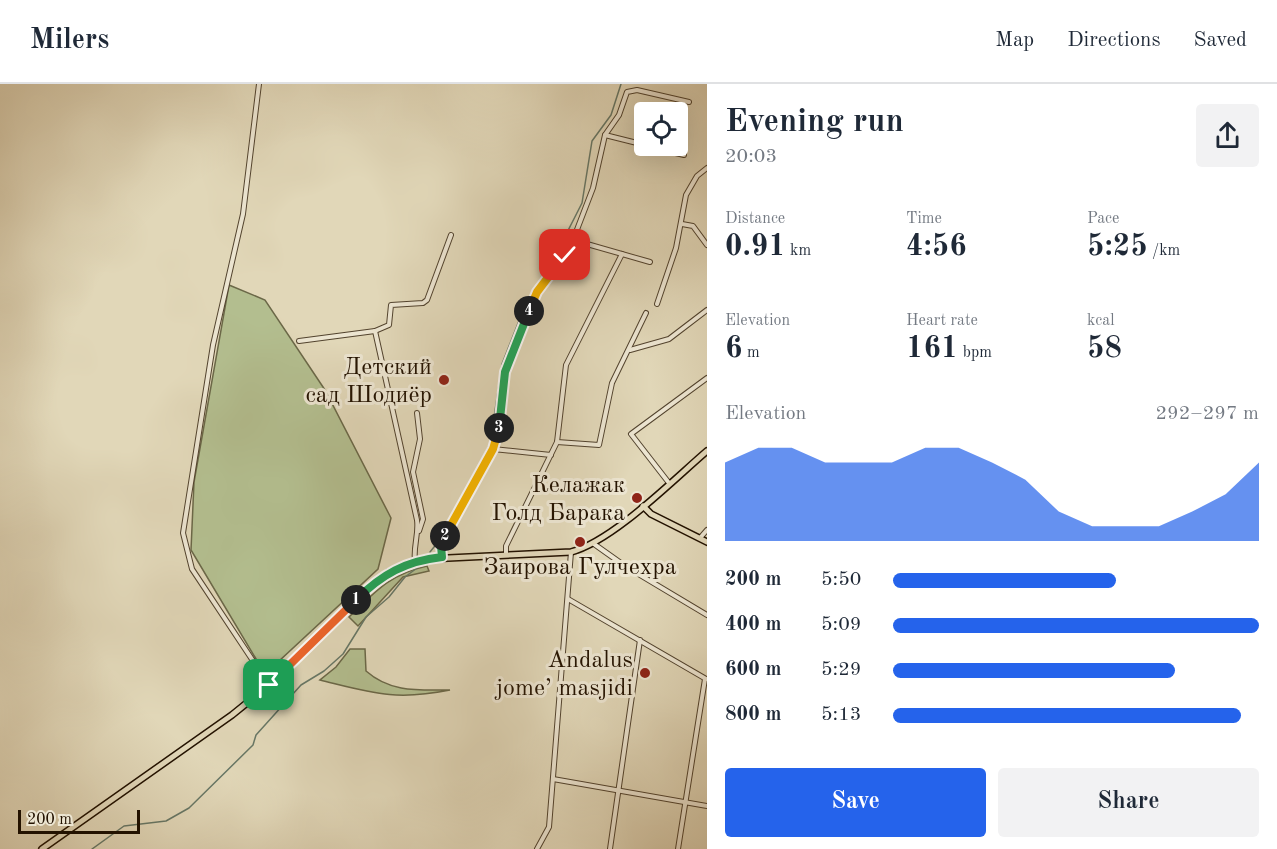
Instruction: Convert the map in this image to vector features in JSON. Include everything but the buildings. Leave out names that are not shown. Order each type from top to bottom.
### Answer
[{"type":"main road","points":[[42,849],[50,847],[214,728],[269,685],[376,581],[397,567],[442,557],[571,552],[594,544],[707,451]]},
{"type":"main road","points":[[643,506],[651,514],[707,542]]},
{"type":"street","points":[[259,84],[243,214],[213,345],[183,533],[192,568],[269,685]]},
{"type":"street","points":[[442,557],[441,544],[493,449],[499,426],[505,372],[537,292],[573,240],[592,188],[605,135],[619,115],[630,89],[689,102]]},
{"type":"street","points":[[605,135],[634,142]]},
{"type":"street","points":[[657,304],[682,224],[686,195],[697,176],[707,168]]},
{"type":"street","points":[[682,224],[693,226],[707,245]]},
{"type":"street","points":[[300,341],[375,331],[389,326],[391,305],[423,303],[427,300],[451,236]]},
{"type":"street","points":[[573,240],[650,262]]},
{"type":"street","points":[[506,554],[506,546],[557,442],[566,365],[622,254]]},
{"type":"street","points":[[630,350],[669,339],[707,310]]},
{"type":"street","points":[[557,442],[599,445],[612,383],[646,313]]},
{"type":"street","points":[[375,331],[418,532]]},
{"type":"street","points":[[669,483],[631,434],[707,378]]},
{"type":"street","points":[[416,561],[414,550],[423,519],[413,472],[420,439],[417,413]]},
{"type":"street","points":[[493,449],[550,455]]},
{"type":"street","points":[[699,539],[707,530]]},
{"type":"street","points":[[594,544],[625,566],[707,615]]},
{"type":"street","points":[[537,849],[549,827],[571,552]]},
{"type":"street","points":[[568,599],[706,679],[678,849]]},
{"type":"street","points":[[610,849],[640,640]]},
{"type":"street","points":[[553,778],[686,800],[707,806]]},
{"type":"green space","points":[[229,285],[265,300],[325,390],[391,518],[378,569],[265,674],[191,550],[194,482]]},
{"type":"green space","points":[[427,566],[429,571],[403,577],[358,626],[349,617],[375,592],[393,579],[414,569]]},
{"type":"green space","points":[[350,649],[365,649],[366,671],[385,683],[406,689],[450,690],[414,695],[384,694],[320,680],[336,667]]},
{"type":"waterway","points":[[430,552],[438,542],[490,444],[502,364],[526,303],[551,264],[582,203],[592,141],[611,115],[621,84]]},
{"type":"waterway","points":[[92,849],[124,826],[166,821],[189,808],[253,745],[256,735],[301,685],[324,671],[343,654],[366,617],[389,597],[405,577],[421,565]]},
{"type":"place","name":"Детский сад Шодиёр","points":[[444,380]]},
{"type":"place","name":"Келажак Голд Барака","points":[[637,498]]},
{"type":"place","name":"Заирова Гулчехра","points":[[580,542]]},
{"type":"place","name":"Andalus jome’ masjidi","points":[[645,673]]},
{"type":"route","points":[[269,685],[376,581],[397,567],[442,557],[441,544],[495,444],[505,372],[514,348],[537,292],[565,255]]}]
